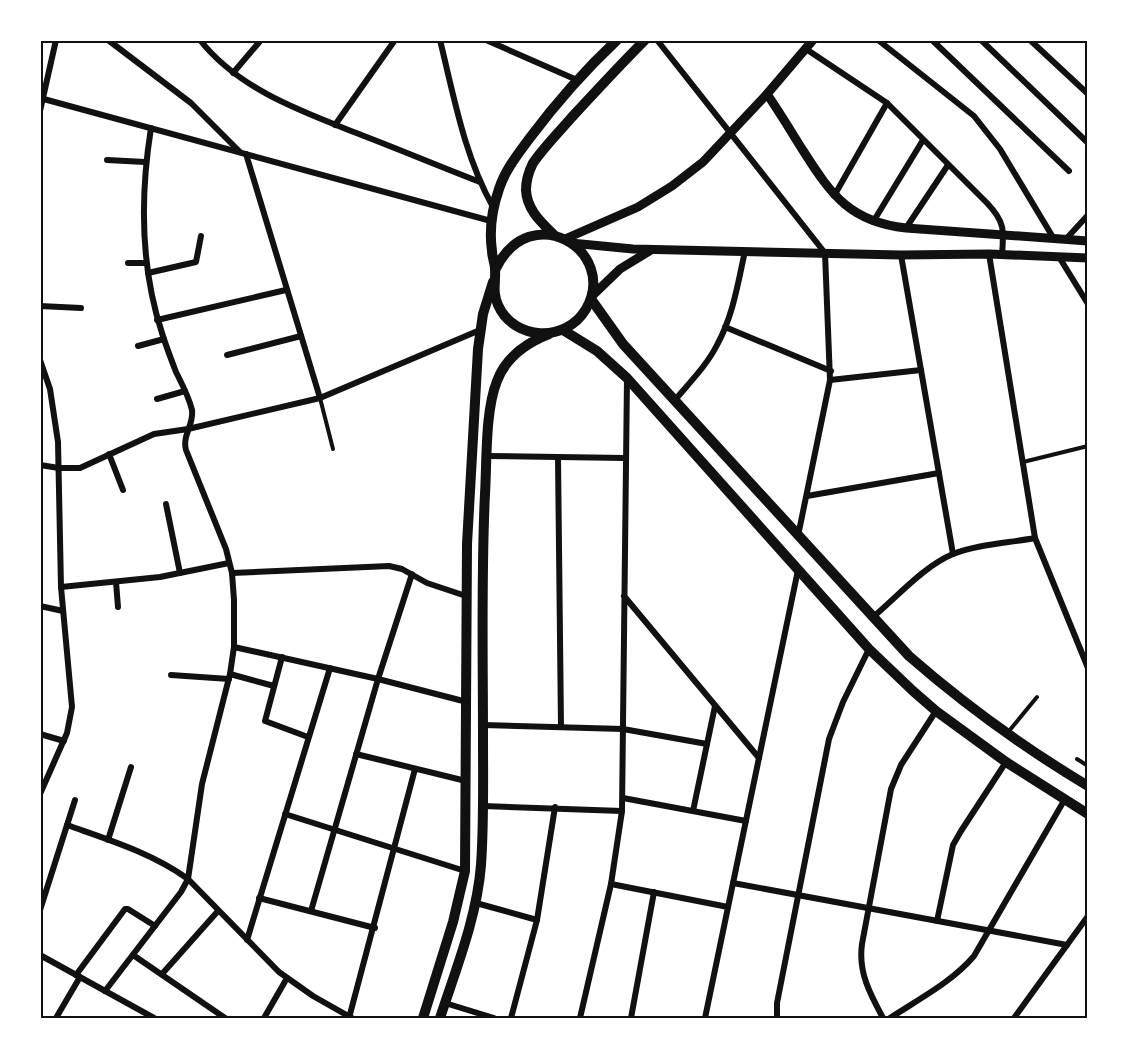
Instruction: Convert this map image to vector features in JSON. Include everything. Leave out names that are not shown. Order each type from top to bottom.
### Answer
[{"type":"main road","points":[[495,270],[491,246],[491,221],[499,187],[508,169],[554,105],[616,40]]},
{"type":"main road","points":[[441,1018],[476,903],[481,867],[483,806],[482,560],[487,456],[493,393],[504,367],[518,351],[535,339],[563,330],[580,317],[591,297],[590,266],[579,249],[563,239],[533,213],[526,188],[528,175],[533,164],[552,140],[645,40]]},
{"type":"main road","points":[[423,1018],[453,922],[465,871],[467,532],[480,330],[495,270],[502,256],[512,245],[539,234],[563,239]]},
{"type":"main road","points":[[493,282],[498,306],[514,325],[525,331],[549,334]]},
{"type":"main road","points":[[591,297],[623,344],[909,656],[948,690],[1007,734],[1088,786]]},
{"type":"main road","points":[[563,330],[597,351],[627,378],[869,649],[913,691],[936,711],[1006,762],[1088,814]]},
{"type":"main road","points":[[466,654],[482,656]]},
{"type":"street","points":[[40,111],[56,40]]},
{"type":"street","points":[[108,40],[191,103],[243,153],[320,398]]},
{"type":"street","points":[[200,40],[233,73],[274,98],[335,125],[480,182]]},
{"type":"street","points":[[233,73],[261,40]]},
{"type":"street","points":[[335,125],[395,40]]},
{"type":"street","points":[[440,40],[468,150],[480,182],[494,207]]},
{"type":"street","points":[[657,40],[825,253],[831,371],[798,536]]},
{"type":"street","points":[[563,239],[638,207],[672,186],[703,162],[767,94],[813,40]]},
{"type":"street","points":[[878,40],[974,116],[1000,149],[1054,239]]},
{"type":"street","points":[[932,40],[1069,171]]},
{"type":"street","points":[[981,40],[1088,144]]},
{"type":"street","points":[[1030,40],[1088,94]]},
{"type":"street","points":[[491,41],[577,80]]},
{"type":"street","points":[[806,49],[887,103],[999,216],[1003,226],[1002,255]]},
{"type":"street","points":[[767,94],[834,196],[852,211],[873,222],[906,228],[1088,241]]},
{"type":"street","points":[[41,99],[491,221]]},
{"type":"street","points":[[834,196],[887,103]]},
{"type":"street","points":[[105,991],[188,879],[202,784],[230,676],[234,647],[232,573],[226,549],[186,450],[185,442],[192,409],[158,320],[146,263],[142,203],[145,162],[151,128]]},
{"type":"street","points":[[873,222],[923,140]]},
{"type":"street","points":[[107,160],[145,162]]},
{"type":"street","points":[[906,228],[948,165]]},
{"type":"street","points":[[1066,240],[1088,215]]},
{"type":"street","points":[[148,273],[198,261],[201,236]]},
{"type":"street","points":[[563,239],[612,248],[901,255],[988,254],[1088,258]]},
{"type":"street","points":[[591,297],[620,269],[653,249]]},
{"type":"street","points":[[675,400],[707,362],[725,327],[745,251]]},
{"type":"street","points":[[988,254],[1035,538],[1088,668]]},
{"type":"street","points":[[901,255],[953,554]]},
{"type":"street","points":[[1059,256],[1088,304]]},
{"type":"street","points":[[128,263],[146,263]]},
{"type":"street","points":[[158,320],[286,290]]},
{"type":"street","points":[[40,306],[81,308]]},
{"type":"street","points":[[725,327],[831,371]]},
{"type":"street","points":[[40,465],[80,468],[154,434],[188,429],[320,398],[480,330]]},
{"type":"street","points":[[226,355],[301,336]]},
{"type":"street","points":[[138,346],[164,339]]},
{"type":"street","points":[[40,360],[55,415],[59,468],[61,587],[72,707],[70,725],[40,795]]},
{"type":"street","points":[[830,380],[921,370]]},
{"type":"street","points":[[580,1018],[611,884],[623,798],[627,378]]},
{"type":"street","points":[[157,399],[185,391]]},
{"type":"street","points":[[109,454],[123,490]]},
{"type":"street","points":[[487,456],[625,458]]},
{"type":"street","points":[[558,457],[561,727]]},
{"type":"street","points":[[807,496],[939,473]]},
{"type":"street","points":[[166,504],[180,573]]},
{"type":"street","points":[[873,617],[933,566],[953,554],[1035,538]]},
{"type":"street","points":[[61,587],[180,573],[229,563]]},
{"type":"street","points":[[232,573],[396,567],[427,583],[466,596]]},
{"type":"street","points":[[705,1018],[798,569]]},
{"type":"street","points":[[311,911],[378,679],[412,574]]},
{"type":"street","points":[[116,582],[118,607]]},
{"type":"street","points":[[624,596],[759,758]]},
{"type":"street","points":[[40,606],[63,611]]},
{"type":"street","points":[[234,647],[378,679],[467,702]]},
{"type":"street","points":[[777,1018],[777,1004],[829,739],[838,711],[869,649]]},
{"type":"street","points":[[282,657],[265,721],[308,737]]},
{"type":"street","points":[[247,940],[330,668]]},
{"type":"street","points":[[171,675],[230,676],[274,686]]},
{"type":"street","points":[[693,811],[715,706]]},
{"type":"street","points":[[883,1018],[870,994],[861,970],[860,953],[891,789],[905,758],[936,711]]},
{"type":"street","points":[[483,725],[623,729],[707,744]]},
{"type":"street","points":[[40,734],[64,741]]},
{"type":"street","points":[[357,753],[466,781]]},
{"type":"street","points":[[937,921],[953,845],[1006,762]]},
{"type":"street","points":[[108,840],[131,767]]},
{"type":"street","points":[[67,825],[153,857],[188,879],[287,978],[350,1018],[415,769]]},
{"type":"street","points":[[623,798],[746,821]]},
{"type":"street","points":[[890,1018],[965,966],[974,956],[1065,799]]},
{"type":"street","points":[[40,910],[75,800]]},
{"type":"street","points":[[483,806],[622,811]]},
{"type":"street","points":[[511,1018],[537,920],[555,807]]},
{"type":"street","points":[[285,814],[465,871]]},
{"type":"street","points":[[733,883],[1066,945]]},
{"type":"street","points":[[611,884],[728,907]]},
{"type":"street","points":[[631,1018],[654,892]]},
{"type":"street","points":[[259,898],[375,928]]},
{"type":"street","points":[[476,903],[537,920]]},
{"type":"street","points":[[56,1018],[78,976],[125,909],[155,926]]},
{"type":"street","points":[[162,974],[218,911]]},
{"type":"street","points":[[1014,1018],[1088,916]]},
{"type":"street","points":[[40,954],[154,1018]]},
{"type":"street","points":[[133,955],[225,1018]]},
{"type":"street","points":[[264,1018],[287,978]]},
{"type":"street","points":[[445,1003],[494,1018]]},
{"type":"lane","points":[[320,398],[333,449]]},
{"type":"lane","points":[[1023,462],[1088,446]]},
{"type":"lane","points":[[1007,734],[1037,697]]},
{"type":"lane","points":[[1077,759],[1088,766]]}]
